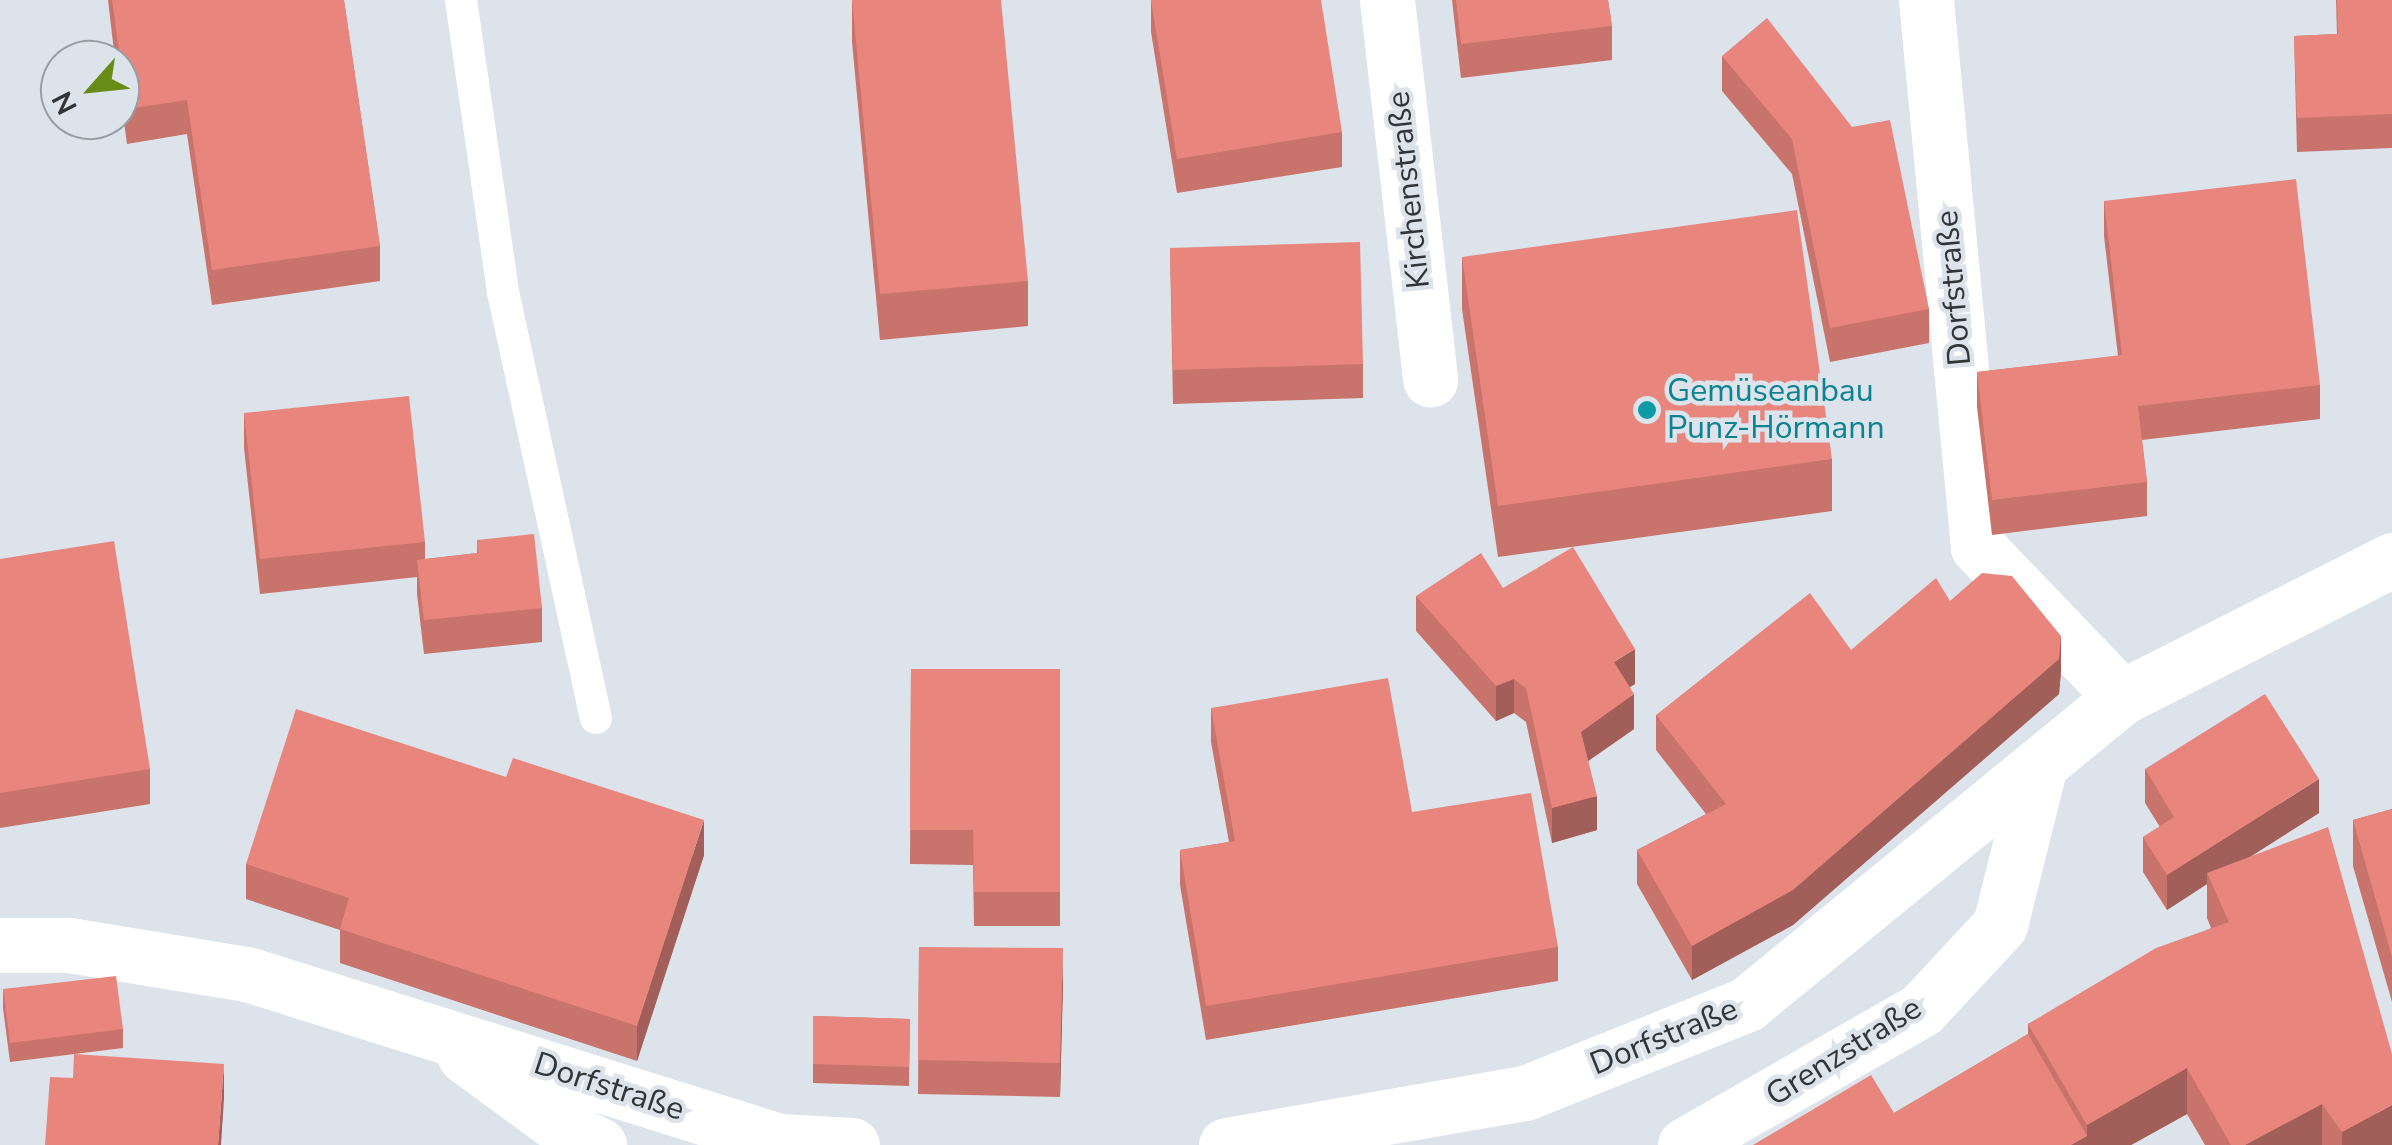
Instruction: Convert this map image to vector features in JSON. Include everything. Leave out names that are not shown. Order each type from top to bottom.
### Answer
[{"type":"street","name":"Kirchenstraße","points":[[1387,0],[1430,380]]},
{"type":"street","name":"Dorfstraße","points":[[1926,0],[1978,547],[2122,697]]},
{"type":"street","name":"Dorfstraße","points":[[1226,1145],[1524,1094],[1747,1004],[2039,769],[2122,697],[2392,560]]},
{"type":"street","name":"Grenzstraße","points":[[1685,1145],[1922,1008],[2000,925],[2039,769]]},
{"type":"street","name":"Dorfstraße","points":[[0,945],[69,945],[247,974],[779,1141],[852,1145]]},
{"type":"street","name":"Dorfstraße","points":[[426,1028],[560,1125],[599,1145]]},
{"type":"lane","points":[[461,0],[503,292],[596,718]]},
{"type":"building","points":[[112,0],[344,0],[380,246],[212,270],[187,100],[140,107],[140,40],[118,40]]},
{"type":"building","points":[[852,0],[1001,0],[1028,281],[880,294]]},
{"type":"building","points":[[1151,0],[1321,0],[1342,132],[1177,159]]},
{"type":"building","points":[[1456,0],[1608,0],[1612,26],[1461,44]]},
{"type":"building","points":[[2337,0],[2392,0],[2392,114],[2297,118],[2294,36],[2338,34]]},
{"type":"building","points":[[1767,18],[1852,127],[1890,120],[1929,309],[1830,328],[1792,139],[1722,56]]},
{"type":"building","points":[[2296,179],[2320,385],[2138,406],[2147,482],[1992,500],[1977,372],[2122,355],[2104,201]]},
{"type":"building","name":"Gemüseanbau Punz-Hörmann","points":[[1797,210],[1832,459],[1498,506],[1462,257]]},
{"type":"building","points":[[1360,242],[1363,364],[1173,370],[1170,248]]},
{"type":"building","points":[[409,396],[425,542],[260,559],[244,413]]},
{"type":"building","points":[[534,534],[542,608],[424,620],[417,560],[478,553],[477,540]]},
{"type":"building","points":[[114,541],[150,769],[0,793],[0,559]]},
{"type":"building","points":[[1573,547],[1635,649],[1614,662],[1634,694],[1581,732],[1597,796],[1552,808],[1526,688],[1514,679],[1496,686],[1416,596],[1481,553],[1503,588]]},
{"type":"building","points":[[1982,573],[2012,576],[2061,636],[2059,659],[1793,890],[1692,946],[1637,850],[1726,804],[1656,715],[1810,593],[1851,650],[1936,578],[1950,601]]},
{"type":"building","points":[[911,669],[1060,669],[1060,892],[974,892],[973,830],[910,830]]},
{"type":"building","points":[[1388,678],[1412,812],[1531,793],[1558,947],[1206,1006],[1180,850],[1235,841],[1211,708]]},
{"type":"building","points":[[2265,694],[2319,779],[2167,875],[2143,837],[2174,817],[2145,769]]},
{"type":"building","points":[[296,709],[506,777],[513,758],[704,820],[637,1026],[340,929],[349,898],[246,864]]},
{"type":"building","points":[[2392,809],[2392,957],[2353,820]]},
{"type":"building","points":[[2328,827],[2392,1054],[2392,1105],[2342,1132],[2322,1104],[2245,1145],[2231,1145],[2187,1068],[2087,1125],[2028,1024],[2156,948],[2229,922],[2207,873]]},
{"type":"building","points":[[919,947],[1063,948],[1060,1063],[918,1060]]},
{"type":"building","points":[[116,976],[123,1029],[10,1043],[3,989]]},
{"type":"building","points":[[813,1016],[910,1019],[909,1067],[813,1064]]},
{"type":"building","points":[[2028,1034],[2087,1136],[2071,1145],[1753,1145],[1871,1075],[1894,1113]]},
{"type":"building","points":[[74,1054],[224,1064],[218,1145],[45,1145],[50,1077],[73,1078]]},
{"type":"place","name":"Gemüseanbau Punz-Hörmann","points":[[1647,410]]}]
